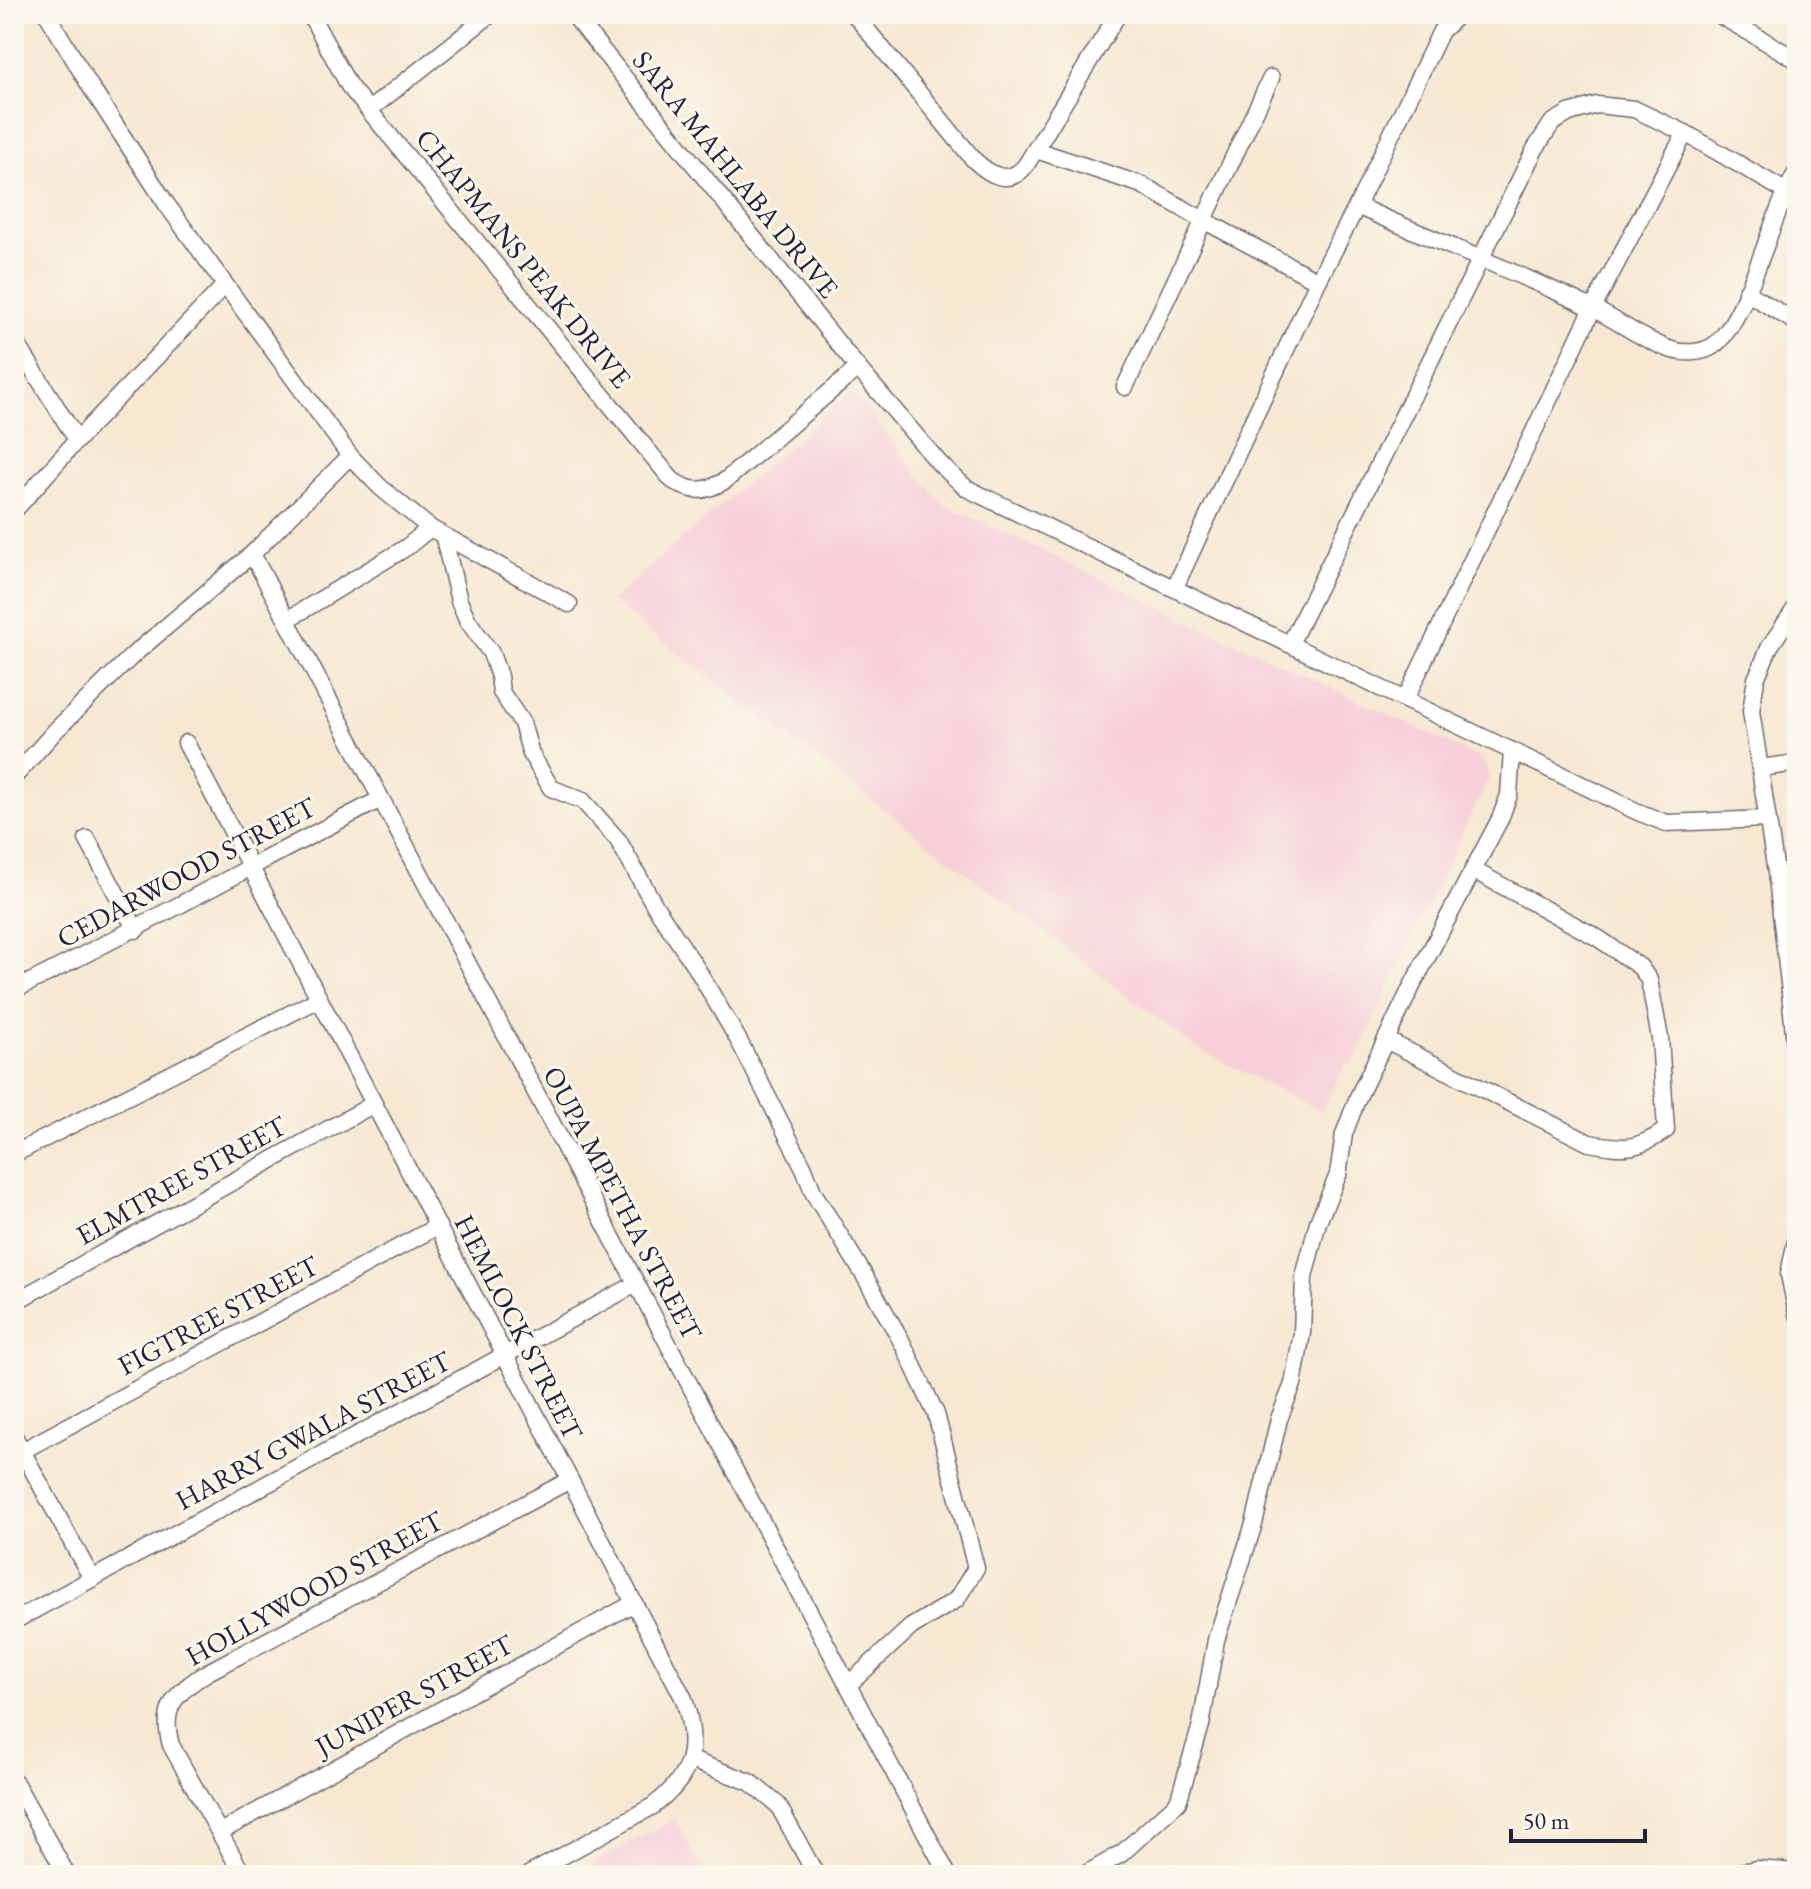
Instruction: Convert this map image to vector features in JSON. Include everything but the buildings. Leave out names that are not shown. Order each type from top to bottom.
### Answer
[{"type":"street","points":[[47,14],[122,138],[350,456],[380,487],[437,533],[569,604]]},
{"type":"street","name":"CHAPMANS PEAK DRIVE","points":[[310,14],[338,68],[369,110],[672,480],[686,490],[713,488],[726,480],[858,368]]},
{"type":"street","points":[[369,110],[491,14]]},
{"type":"street","name":"SARA MAHLABA DRIVE","points":[[573,14],[858,368],[940,464],[966,488],[1638,812],[1666,823],[1767,819]]},
{"type":"street","points":[[854,14],[974,160],[988,173],[1002,178],[1020,173],[1118,14]]},
{"type":"street","points":[[1175,587],[1318,281],[1441,31],[1459,14]]},
{"type":"street","points":[[1718,14],[1797,60]]},
{"type":"street","points":[[1125,387],[1271,78]]},
{"type":"street","points":[[1290,644],[1479,260],[1535,149],[1552,123],[1569,113],[1597,105],[1634,109],[1685,133],[1791,194]]},
{"type":"street","points":[[1405,700],[1593,308],[1685,133]]},
{"type":"street","points":[[1036,150],[1142,185],[1318,281]]},
{"type":"street","points":[[1357,206],[1593,308],[1674,351],[1695,353],[1712,347],[1725,333],[1791,194],[1797,172]]},
{"type":"street","points":[[14,511],[77,440],[225,285]]},
{"type":"street","points":[[1746,292],[1797,323]]},
{"type":"street","points":[[14,339],[77,440]]},
{"type":"street","points":[[14,777],[56,730],[133,655],[252,554],[350,456]]},
{"type":"street","points":[[287,620],[407,547],[437,533]]},
{"type":"street","points":[[437,533],[459,601],[468,621],[491,653],[501,692],[522,723],[531,754],[551,788],[583,801],[618,840],[760,1078],[813,1192],[902,1342],[936,1414],[976,1568],[956,1600],[911,1627],[848,1685]]},
{"type":"street","name":"OUPA MPETHA STREET","points":[[252,554],[948,1875]]},
{"type":"street","points":[[1795,615],[1770,646],[1756,679],[1751,711],[1793,991],[1797,1064]]},
{"type":"street","name":"HEMLOCK STREET","points":[[186,743],[684,1699],[691,1721],[691,1760]]},
{"type":"street","points":[[1084,1875],[1121,1854],[1178,1802],[1201,1725],[1216,1640],[1254,1524],[1279,1419],[1293,1384],[1302,1333],[1304,1277],[1318,1222],[1338,1175],[1344,1134],[1358,1097],[1413,984],[1500,819],[1509,795],[1512,751]]},
{"type":"street","points":[[1761,768],[1797,763]]},
{"type":"street","name":"CEDARWOOD STREET","points":[[14,990],[136,930],[250,866],[381,799]]},
{"type":"street","points":[[87,839],[136,930]]},
{"type":"street","points":[[1386,1040],[1589,1143],[1625,1149],[1647,1144],[1666,1130],[1660,1038],[1649,980],[1640,967],[1598,938],[1473,870]]},
{"type":"street","points":[[1777,879],[1797,876]]},
{"type":"street","points":[[14,1154],[319,999]]},
{"type":"street","name":"ELMTREE STREET","points":[[14,1302],[374,1104]]},
{"type":"street","name":"FIGTREE STREET","points":[[18,1444],[438,1226]]},
{"type":"street","points":[[1797,1236],[1789,1274],[1797,1314]]},
{"type":"street","name":"HARRY GWALA STREET","points":[[14,1621],[636,1284]]},
{"type":"street","points":[[18,1444],[92,1579]]},
{"type":"street","name":"HOLLYWOOD STREET","points":[[243,1875],[171,1745],[167,1729],[168,1712],[176,1698],[206,1673],[570,1480]]},
{"type":"street","name":"JUNIPER STREET","points":[[220,1832],[634,1603]]},
{"type":"street","points":[[528,1875],[653,1806],[670,1793],[685,1775],[691,1760],[750,1782],[778,1805],[816,1875]]},
{"type":"street","points":[[14,1781],[67,1875]]},
{"type":"street","points":[[1726,1875],[1756,1869],[1797,1872]]},
{"type":"shaded area","points":[[852,391],[941,503],[1482,759],[1489,777],[1352,1065],[1346,1063],[1321,1111],[1198,1049],[610,601]]},
{"type":"shaded area","points":[[675,1819],[706,1875],[570,1875]]}]
